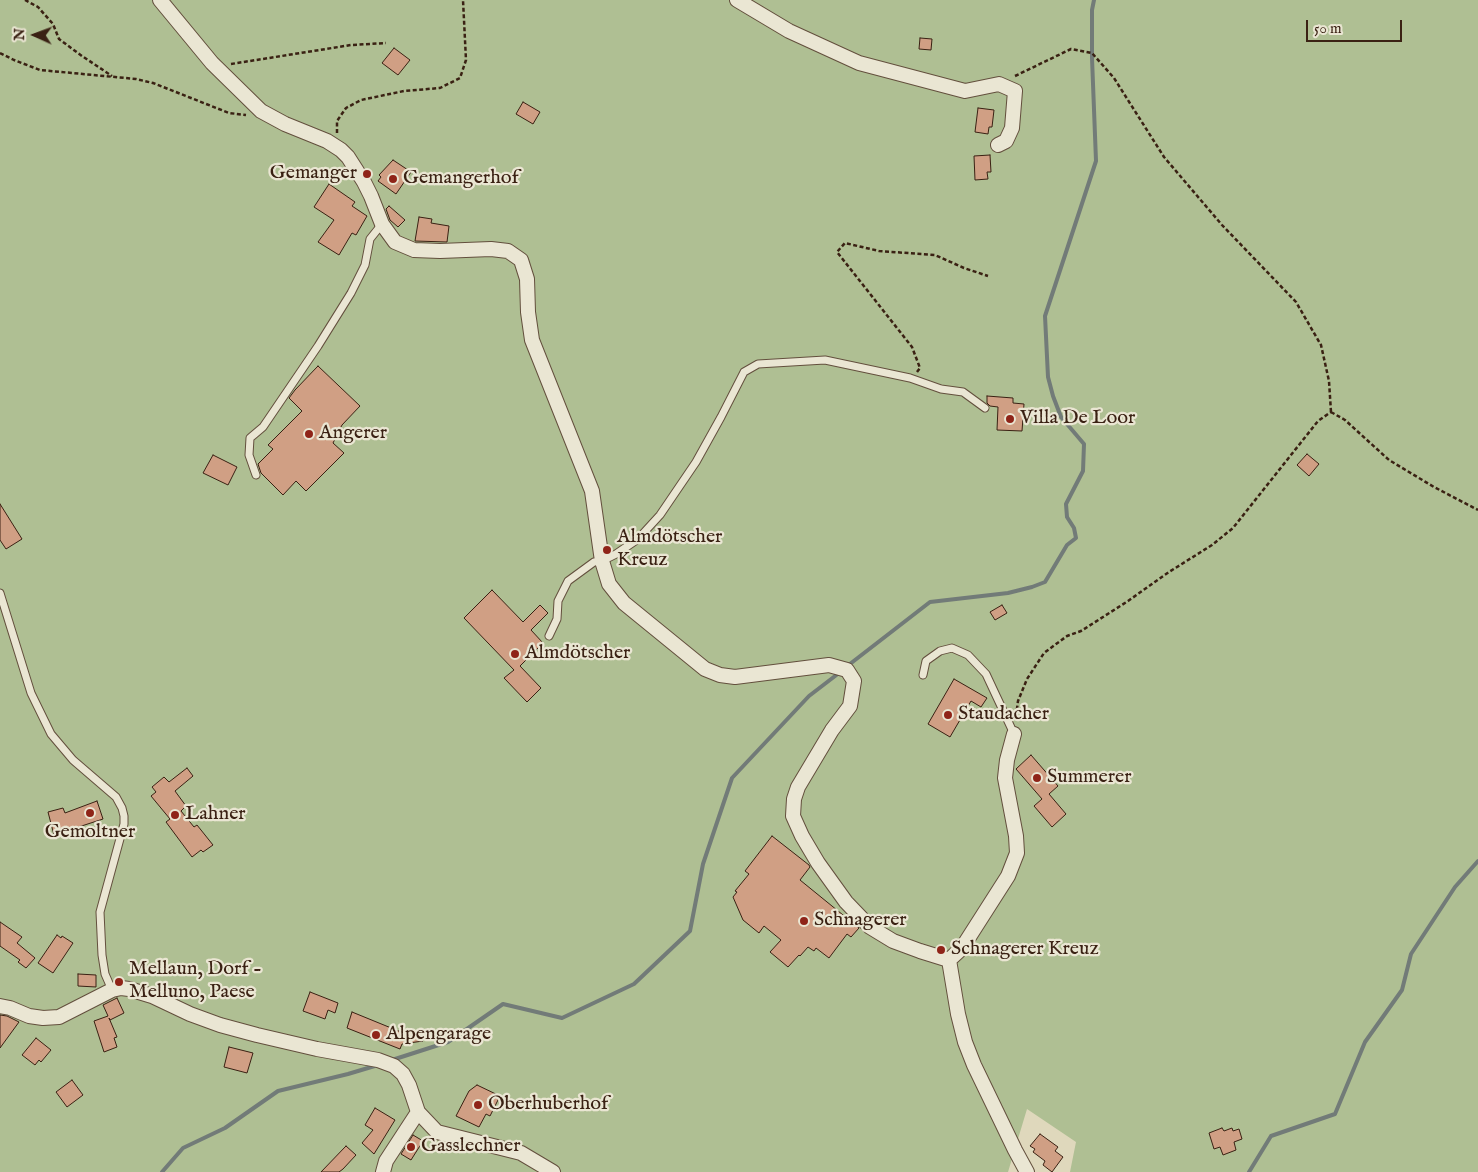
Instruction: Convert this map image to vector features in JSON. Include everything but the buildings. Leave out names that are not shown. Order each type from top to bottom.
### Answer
[{"type":"street","points":[[160,0],[212,63],[261,111],[285,124],[328,141],[348,157],[364,182],[382,224],[395,242],[414,250],[440,251],[491,248],[508,251],[521,260],[527,279],[528,312],[532,340],[592,491],[602,561],[609,584],[624,603],[666,639],[705,669],[720,675],[735,677],[829,665],[841,668],[854,681],[850,706],[832,730],[798,786],[794,799],[793,816],[818,863],[846,902],[870,927],[894,941],[949,960]]},
{"type":"street","points":[[737,0],[789,31],[859,63],[965,91],[999,84],[1015,91],[1012,128],[1006,141],[998,145]]},
{"type":"street","points":[[949,960],[962,948],[1003,884],[1017,853],[1016,836],[1005,778],[1007,760],[1014,734]]},
{"type":"street","points":[[949,960],[958,1014],[965,1042],[978,1073],[1027,1172]]},
{"type":"street","points":[[0,1006],[29,1016],[43,1018],[59,1017],[112,990],[121,988],[140,991],[190,1014],[220,1025],[317,1049],[378,1060],[394,1066],[403,1074],[410,1085],[418,1112],[437,1132],[522,1153],[553,1172]]},
{"type":"street","points":[[374,1172],[384,1167],[418,1112]]},
{"type":"lane","points":[[256,475],[249,455],[250,438],[263,427],[318,346],[365,265],[370,240],[382,224]]},
{"type":"lane","points":[[549,636],[557,619],[558,601],[568,581],[594,562],[602,561],[616,554],[638,539],[660,515],[696,462],[744,372],[758,364],[825,360],[910,378],[941,389],[963,392],[985,408]]},
{"type":"lane","points":[[0,593],[31,693],[51,734],[73,760],[116,797],[122,808],[124,824],[100,912],[102,955],[105,974],[112,990]]},
{"type":"lane","points":[[923,675],[926,661],[940,651],[952,648],[968,655],[986,674],[1014,734]]},
{"type":"path","points":[[25,0],[38,7],[53,24],[59,39],[113,77]]},
{"type":"path","points":[[341,150],[337,136],[337,121],[346,108],[361,100],[404,91],[440,88],[460,78],[466,60],[463,0]]},
{"type":"path","points":[[212,63],[232,64],[351,45],[386,43]]},
{"type":"path","points":[[999,84],[1071,49],[1092,53],[1114,78],[1164,157],[1222,225],[1296,302],[1321,346],[1329,381],[1331,412]]},
{"type":"path","points":[[0,53],[40,70],[136,79],[153,83],[241,115],[254,114],[261,111]]},
{"type":"path","points":[[910,378],[920,368],[912,347],[837,252],[845,243],[879,252],[934,255],[988,276]]},
{"type":"path","points":[[1331,412],[1345,420],[1388,460],[1478,510]]},
{"type":"path","points":[[1014,734],[1018,701],[1026,680],[1044,653],[1068,636],[1081,631],[1128,601],[1212,545],[1233,528],[1318,421],[1331,412]]},
{"type":"green space","points":[[0,0],[1478,0],[1478,1172],[1070,1172],[1076,1142],[1027,1109],[1008,1172],[0,1172]]},
{"type":"waterway","points":[[846,667],[930,602],[1008,593],[1045,582],[1067,545],[1076,538],[1074,528],[1067,517],[1066,504],[1083,471],[1084,444],[1061,417],[1053,396],[1048,377],[1045,316],[1096,161],[1092,58],[1092,10],[1094,0]]},
{"type":"waterway","points":[[392,1060],[448,1042],[503,1004],[562,1018],[634,984],[690,931],[703,864],[732,778],[809,696],[839,673]]},
{"type":"waterway","points":[[1249,1172],[1271,1136],[1335,1114],[1365,1042],[1402,990],[1411,954],[1455,887],[1478,861]]},
{"type":"waterway","points":[[162,1172],[183,1148],[225,1128],[278,1091],[378,1065]]},
{"type":"place","name":"Gemanger","points":[[367,174]]},
{"type":"place","name":"Gemangerhof","points":[[393,179]]},
{"type":"place","name":"Villa De Loor","points":[[1010,419]]},
{"type":"place","name":"Angerer","points":[[309,434]]},
{"type":"place","name":"Almdötscher Kreuz","points":[[607,550]]},
{"type":"place","name":"Almdötscher","points":[[515,654]]},
{"type":"place","name":"Staudacher","points":[[948,715]]},
{"type":"place","name":"Summerer","points":[[1037,778]]},
{"type":"place","name":"Gemoltner","points":[[90,813]]},
{"type":"place","name":"Lahner","points":[[175,815]]},
{"type":"place","name":"Schnagerer","points":[[804,921]]},
{"type":"place","name":"Schnagerer Kreuz","points":[[941,950]]},
{"type":"place","name":"Mellaun, Dorf - Melluno, Paese","points":[[119,982]]},
{"type":"place","name":"Alpengarage","points":[[376,1035]]},
{"type":"place","name":"Oberhuberhof","points":[[478,1105]]},
{"type":"place","name":"Gasslechner","points":[[411,1147]]}]
